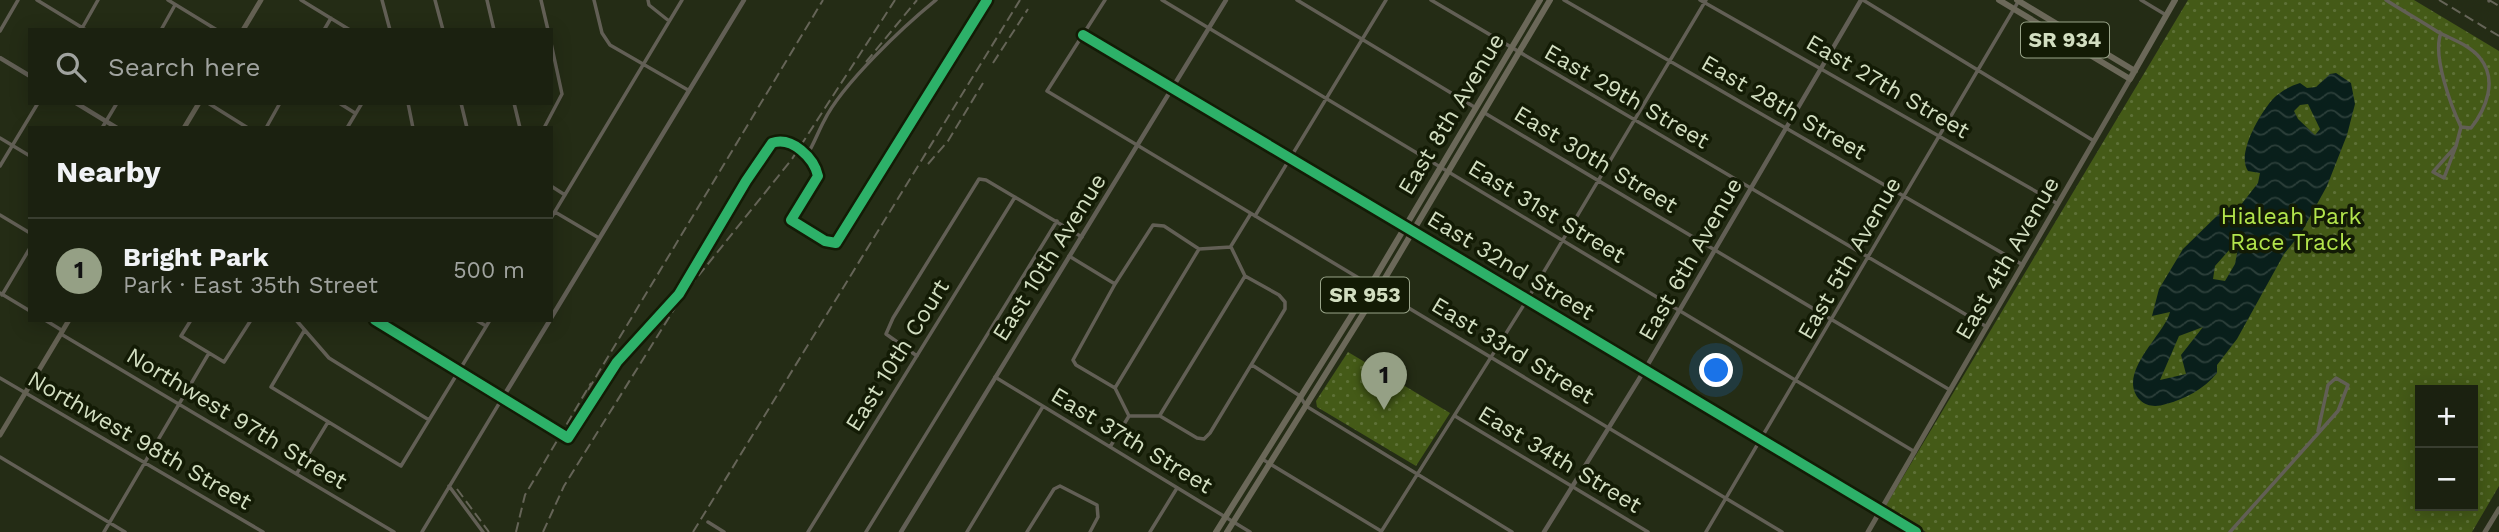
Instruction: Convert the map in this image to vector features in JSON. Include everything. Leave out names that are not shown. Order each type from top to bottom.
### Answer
[{"type":"main road","points":[[244,28],[261,0]]},
{"type":"main road","name":"East 8th Avenue","points":[[1216,532],[1370,286],[1540,0]]},
{"type":"main road","name":"East 8th Avenue","points":[[1227,532],[1378,290],[1550,0]]},
{"type":"main road","name":"SR 934","points":[[1999,0],[2130,79]]},
{"type":"main road","name":"SR 934","points":[[2018,0],[2135,71]]},
{"type":"main road","name":"East 4th Avenue","points":[[1868,532],[2175,0]]},
{"type":"main road","points":[[185,126],[198,105]]},
{"type":"main road","points":[[0,435],[68,322]]},
{"type":"main road","points":[[2485,532],[2499,509]]},
{"type":"street","points":[[0,31],[18,0]]},
{"type":"street","points":[[37,0],[81,28]]},
{"type":"street","points":[[84,28],[98,0]]},
{"type":"street","points":[[167,0],[214,28]]},
{"type":"street","points":[[301,0],[347,28]]},
{"type":"street","points":[[382,0],[389,28]]},
{"type":"street","points":[[435,0],[442,28]]},
{"type":"street","points":[[487,0],[493,28]]},
{"type":"street","points":[[541,0],[548,28]]},
{"type":"street","points":[[594,0],[602,33],[610,45],[688,90]]},
{"type":"street","points":[[648,0],[649,5],[670,21]]},
{"type":"street","points":[[553,215],[682,0]]},
{"type":"street","points":[[553,316],[744,0]]},
{"type":"street","points":[[807,156],[825,119],[856,78],[900,32],[936,0]]},
{"type":"street","points":[[378,322],[568,438],[617,362],[655,324],[679,294],[768,148],[776,142],[784,142],[807,156],[814,163],[818,176],[791,220],[825,241],[836,243],[987,0]]},
{"type":"street","points":[[1083,35],[1105,0]]},
{"type":"street","name":"East 31st Street","points":[[1162,0],[1914,452]]},
{"type":"street","name":"East 10th Avenue","points":[[901,532],[1069,256],[1139,147],[1226,0]]},
{"type":"street","name":"East 30th Street","points":[[1297,0],[1950,390]]},
{"type":"street","points":[[1231,247],[1292,156],[1386,0]]},
{"type":"street","name":"East 29th Street","points":[[1431,0],[1987,327]]},
{"type":"street","name":"East 28th Street","points":[[1564,0],[2023,265]]},
{"type":"street","points":[[1862,0],[2094,141]]},
{"type":"street","name":"East 6th Avenue","points":[[1544,532],[1644,372],[1862,0]]},
{"type":"street","name":"East 5th Avenue","points":[[1706,532],[1763,441],[2018,0]]},
{"type":"street","points":[[2141,0],[2166,15]]},
{"type":"street","points":[[2386,0],[2461,43],[2480,58],[2488,75],[2489,92],[2483,112],[2471,128],[2461,127]]},
{"type":"street","points":[[1262,459],[1382,532],[1492,358],[1670,61],[1703,1]]},
{"type":"street","name":"East 27th Street","points":[[1703,1],[2059,204]]},
{"type":"street","points":[[162,28],[175,5]]},
{"type":"street","points":[[325,28],[331,18]]},
{"type":"street","points":[[2441,33],[2438,40],[2446,86],[2461,127],[2456,146],[2444,178],[2432,172],[2456,146]]},
{"type":"street","name":"East 32nd Street","points":[[1083,35],[1292,156],[1644,372],[1916,532]]},
{"type":"street","name":"East 33rd Street","points":[[1083,35],[1046,91],[1782,532]]},
{"type":"street","points":[[545,126],[562,94],[553,52]]},
{"type":"street","points":[[0,58],[28,75]]},
{"type":"street","points":[[0,166],[37,105]]},
{"type":"street","points":[[79,105],[114,126]]},
{"type":"street","points":[[103,126],[116,105]]},
{"type":"street","points":[[211,105],[245,126]]},
{"type":"street","points":[[267,126],[279,105]]},
{"type":"street","points":[[342,105],[356,114]]},
{"type":"street","points":[[348,126],[361,105]]},
{"type":"street","points":[[408,105],[413,126]]},
{"type":"street","points":[[461,105],[467,126]]},
{"type":"street","points":[[514,105],[520,126]]},
{"type":"street","points":[[0,138],[28,155]]},
{"type":"street","points":[[917,356],[886,334],[893,318],[979,179],[986,180],[1082,237]]},
{"type":"street","points":[[553,187],[565,195]]},
{"type":"street","name":"East 10th Court","points":[[808,532],[1015,197]]},
{"type":"street","points":[[555,212],[599,238]]},
{"type":"street","points":[[0,215],[28,232]]},
{"type":"street","points":[[866,532],[1057,221]]},
{"type":"street","points":[[1129,416],[1115,388],[1076,365],[1073,360],[1115,284],[1153,225],[1164,226],[1199,249],[1231,247]]},
{"type":"street","points":[[1129,416],[1160,415],[1197,438],[1204,439],[1252,365],[1285,309],[1285,302],[1279,295],[1245,276],[1231,247]]},
{"type":"street","points":[[1115,388],[1199,249]]},
{"type":"street","points":[[28,251],[1,294],[28,310]]},
{"type":"street","points":[[1069,256],[1115,284]]},
{"type":"street","points":[[1160,415],[1245,276]]},
{"type":"street","name":"Northwest 97th Street","points":[[48,322],[394,532]]},
{"type":"street","points":[[190,322],[181,336],[225,362],[249,322]]},
{"type":"street","points":[[297,322],[339,365],[429,420]]},
{"type":"street","points":[[479,322],[486,326]]},
{"type":"street","points":[[304,331],[271,387],[401,466],[489,322]]},
{"type":"street","points":[[422,532],[448,485],[549,322]]},
{"type":"street","points":[[104,532],[209,353]]},
{"type":"street","points":[[1252,365],[1300,397],[1306,406],[1512,532]]},
{"type":"street","name":"East 37th Street","points":[[995,377],[1250,532]]},
{"type":"street","name":"Northwest 98th Street","points":[[0,378],[263,532]]},
{"type":"street","points":[[2230,532],[2338,411],[2348,385],[2342,380],[2336,378],[2328,385],[2318,431]]},
{"type":"street","points":[[968,531],[1042,407]]},
{"type":"street","points":[[1110,447],[1129,416]]},
{"type":"street","name":"East 34th Street","points":[[1455,416],[1648,532]]},
{"type":"street","points":[[297,473],[328,422]]},
{"type":"street","points":[[0,457],[125,532]]},
{"type":"street","points":[[448,485],[483,532]]},
{"type":"street","points":[[1027,532],[1054,489],[1060,486],[1097,505],[1099,513],[1090,532]]},
{"type":"street","points":[[1150,532],[1177,488]]},
{"type":"street","points":[[708,522],[723,532]]},
{"type":"street","points":[[1766,532],[1771,525]]},
{"type":"green space","name":"Hialeah Park Race Track","points":[[2188,0],[2414,0],[2499,51],[2499,486],[2472,532],[1926,532],[1885,507]]},
{"type":"green space","points":[[1348,352],[1450,413],[1416,466],[1317,407],[1316,401]]},
{"type":"water","points":[[2336,73],[2351,83],[2355,104],[2347,135],[2327,186],[2301,233],[2284,254],[2237,339],[2217,365],[2217,373],[2212,379],[2194,393],[2180,399],[2159,406],[2146,404],[2134,390],[2133,378],[2144,354],[2170,312],[2152,316],[2159,289],[2183,249],[2225,208],[2240,206],[2258,183],[2260,173],[2248,171],[2245,155],[2251,134],[2272,100],[2300,83],[2307,88],[2316,87],[2330,74]],"holes":[[[2308,104],[2320,129],[2315,135],[2298,119],[2294,111],[2300,105]],[[2231,248],[2238,248],[2235,264],[2225,281],[2213,279],[2215,266]],[[2203,327],[2181,355],[2186,374],[2160,380],[2179,336]]]},
{"type":"railway","points":[[588,390],[823,0]]},
{"type":"railway","points":[[543,532],[564,486],[683,295],[792,159],[895,0]]},
{"type":"railway","points":[[866,62],[917,0]]},
{"type":"railway","points":[[693,532],[1020,0]]},
{"type":"railway","points":[[2439,0],[2499,36]]},
{"type":"railway","points":[[2489,0],[2499,6]]},
{"type":"railway","points":[[993,63],[1028,9]]},
{"type":"railway","points":[[928,164],[948,141],[983,83]]},
{"type":"railway","points":[[516,532],[525,495],[591,383]]},
{"type":"railway","points":[[457,489],[489,532]]},
{"type":"cycle path","points":[[378,322],[568,438],[617,362],[679,294],[746,181],[772,143],[787,143],[801,150],[812,162],[818,176],[791,220],[825,241],[836,243],[987,0]]},
{"type":"cycle path","points":[[1083,35],[1916,532]]},
{"type":"place","name":"Bright Park","points":[[1384,410]]}]
